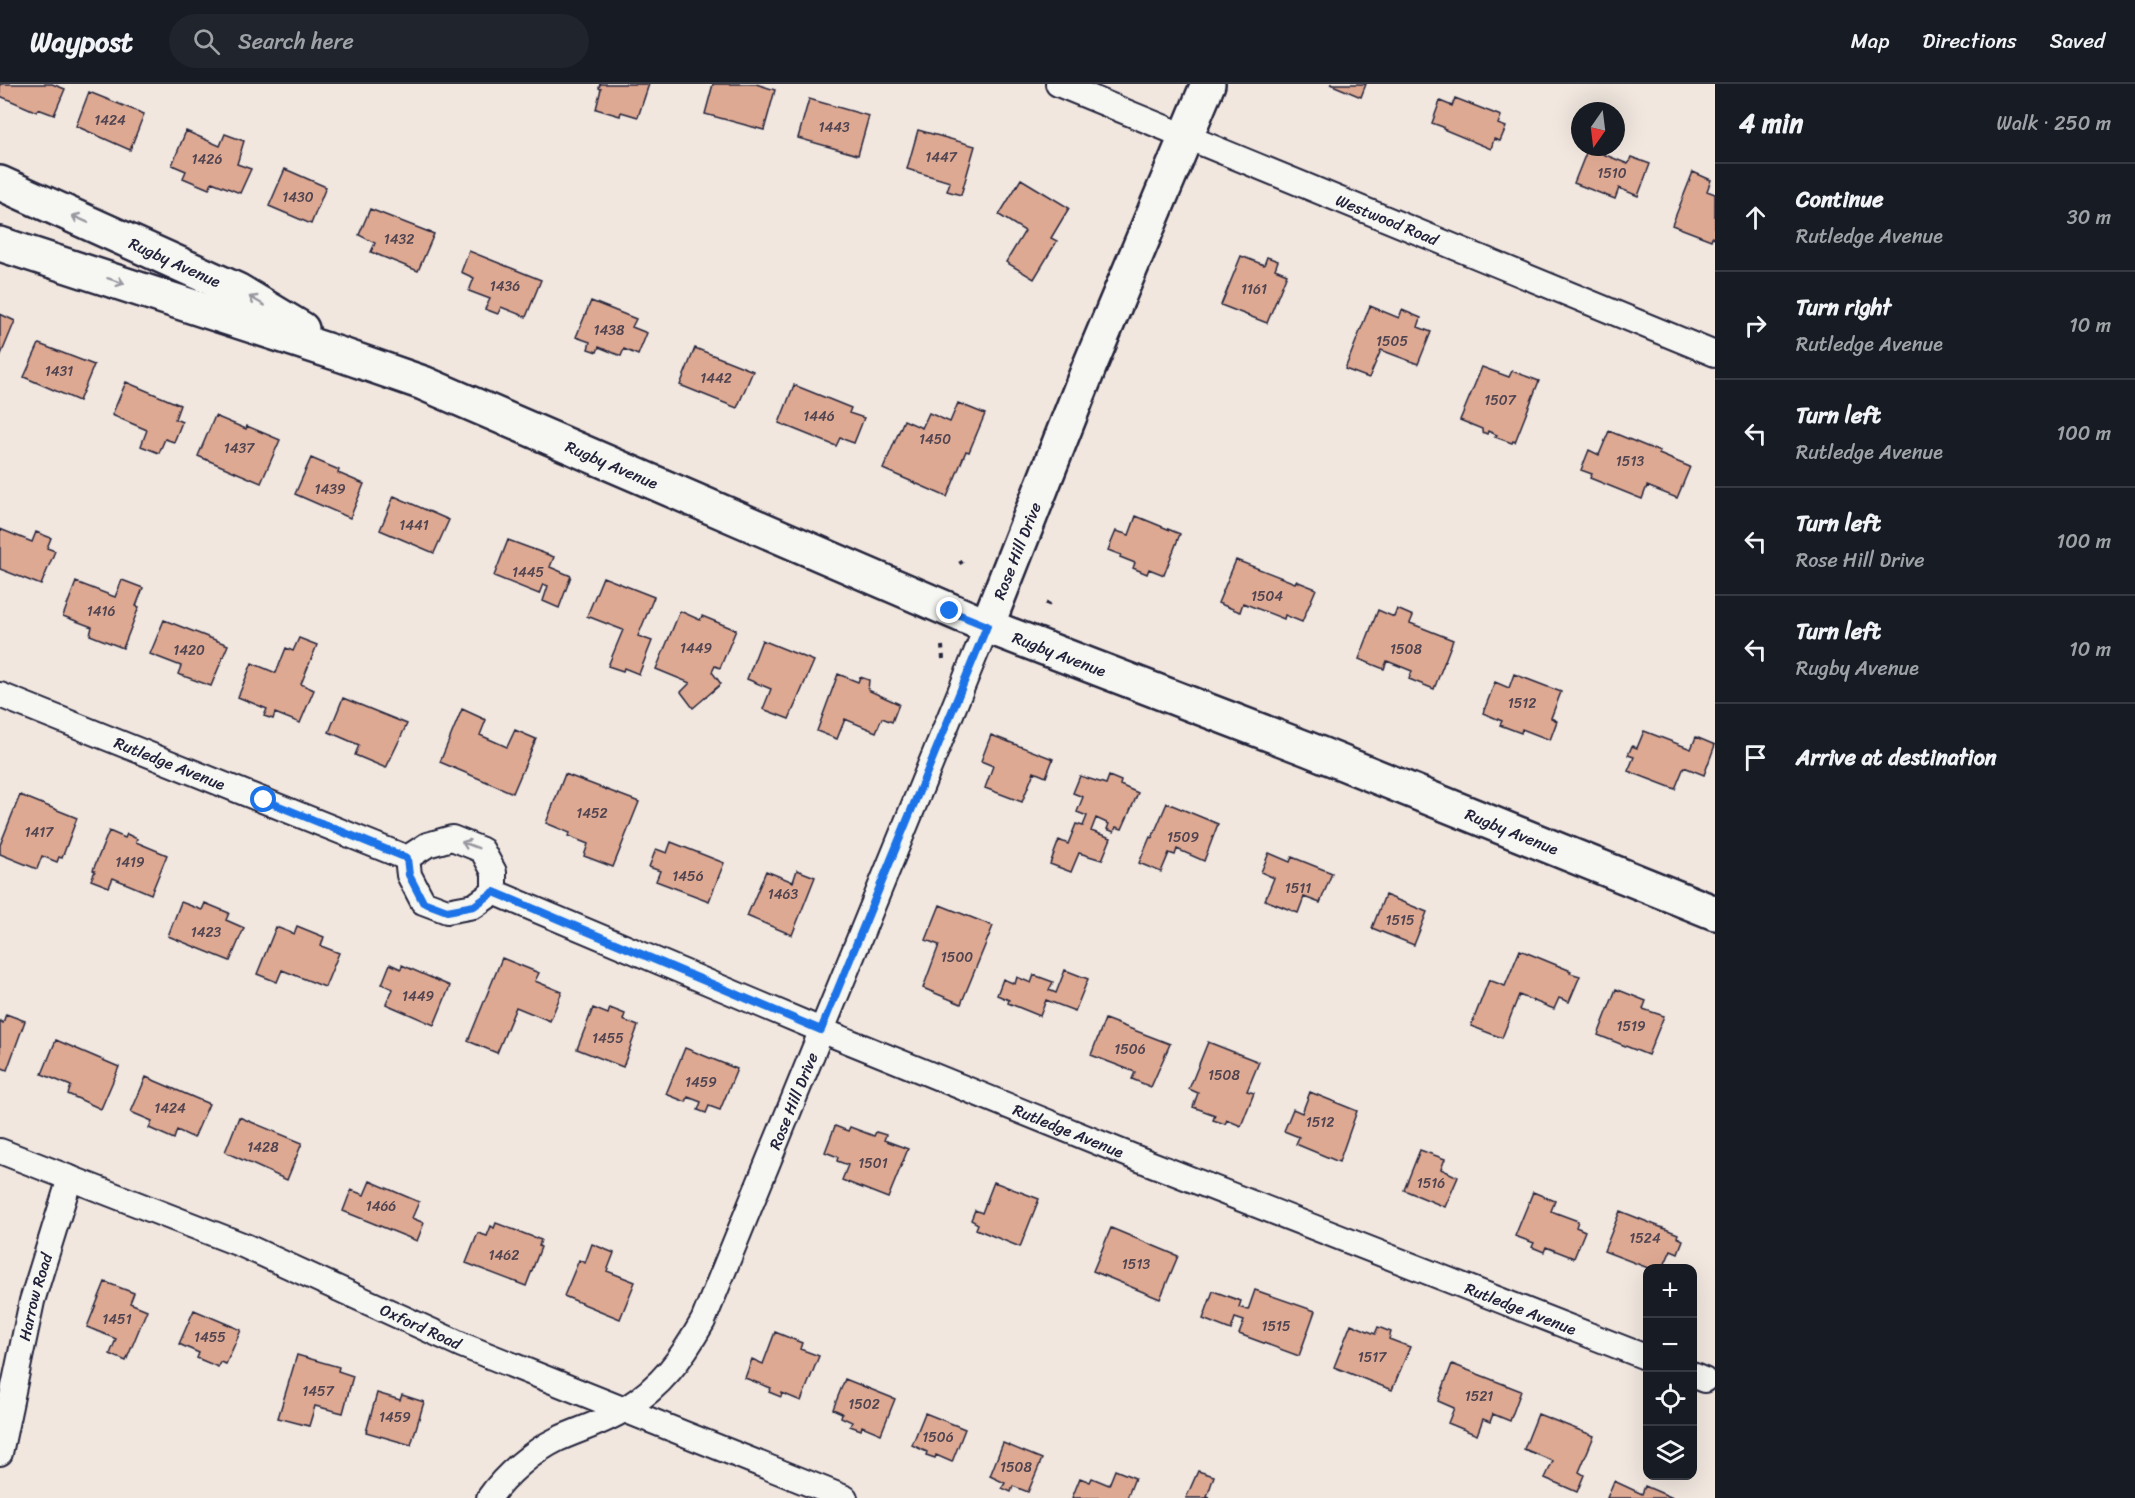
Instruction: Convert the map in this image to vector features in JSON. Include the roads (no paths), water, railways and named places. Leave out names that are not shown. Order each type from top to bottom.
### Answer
[{"type":"street","name":"Westwood Road","points":[[1058,84],[1715,354]]},
{"type":"street","name":"Rose Hill Drive","points":[[489,1498],[522,1463],[555,1441],[624,1410],[660,1382],[685,1353],[703,1321],[987,626],[1090,365],[1208,84]]},
{"type":"street","name":"Rugby Avenue","points":[[0,183],[237,290],[283,316],[342,355]]},
{"type":"street","name":"Rugby Avenue","points":[[0,244],[423,383],[987,626],[1308,749],[1715,913]]},
{"type":"street","name":"Rutledge Avenue","points":[[0,695],[407,858]]},
{"type":"street","points":[[452,838],[482,850],[494,872],[494,892],[474,906],[447,911],[423,902],[409,875],[407,858],[427,845],[452,838]]},
{"type":"street","name":"Rutledge Avenue","points":[[494,892],[821,1030],[1229,1195],[1643,1356]]},
{"type":"street","name":"Oxford Road","points":[[0,1151],[245,1245],[462,1345],[845,1498]]},
{"type":"street","name":"Harrow Road","points":[[0,1453],[32,1301],[70,1178]]}]
